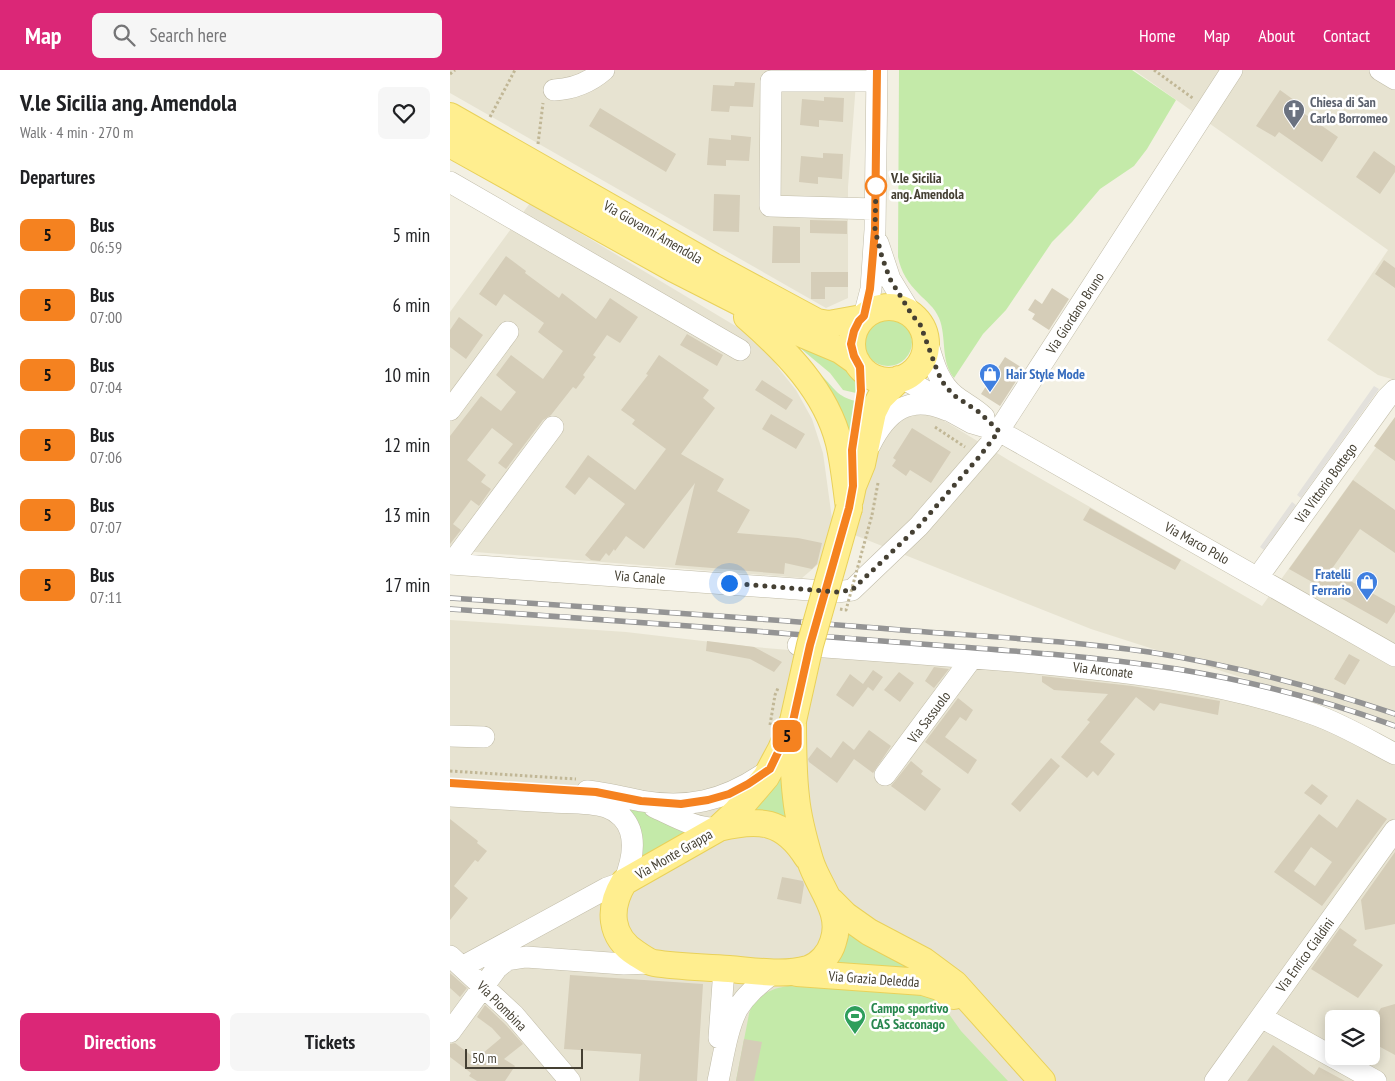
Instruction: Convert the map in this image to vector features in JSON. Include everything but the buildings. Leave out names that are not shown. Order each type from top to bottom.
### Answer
[{"type":"main road","name":"Via Giovanni Amendola","points":[[450,116],[704,261],[817,322],[829,324],[863,317]]},
{"type":"main road","name":"Via Giovanni Amendola","points":[[450,144],[608,234],[722,295],[802,334],[828,344],[858,364]]},
{"type":"main road","points":[[722,295],[775,341],[818,395],[832,422],[839,444],[863,491]]},
{"type":"main road","points":[[781,723],[806,661],[863,491],[871,419],[876,403],[900,379],[916,369],[923,359],[926,347],[919,325],[902,309],[890,306],[879,308],[863,317],[854,331],[851,344],[854,356],[858,364],[869,375],[881,380],[900,379]]},
{"type":"main road","points":[[858,364],[860,399],[852,455],[863,491]]},
{"type":"main road","name":"Via Monte Grappa","points":[[719,828],[749,822],[764,823],[778,827],[795,839],[810,862],[831,902],[835,922],[835,934],[829,951],[815,966],[781,972],[651,962],[629,949],[618,936],[615,929],[614,906],[618,892],[624,882],[719,828],[750,797],[770,769],[781,723]]},
{"type":"main road","name":"Via Monte Grappa","points":[[781,723],[810,862]]},
{"type":"main road","name":"Via Grazia Deledda","points":[[831,902],[845,915],[870,932],[924,961],[944,975],[962,992],[1042,1081]]},
{"type":"main road","name":"Via Grazia Deledda","points":[[781,972],[914,981],[931,984],[955,997],[1002,1037]]},
{"type":"street","points":[[549,97],[580,86],[604,70]]},
{"type":"street","name":"Via Giordano Bruno","points":[[831,600],[848,591],[868,575],[919,526],[999,431],[1232,70]]},
{"type":"street","points":[[1380,70],[1395,80]]},
{"type":"street","points":[[863,317],[870,289],[875,230],[877,75],[771,81],[770,206],[875,209]]},
{"type":"street","points":[[450,182],[740,350]]},
{"type":"street","name":"Via Marco Polo","points":[[875,230],[887,272],[919,325],[945,386],[955,396],[979,412],[999,431]]},
{"type":"street","points":[[450,410],[508,332]]},
{"type":"street","name":"Via Marco Polo","points":[[900,379],[931,394],[952,412],[972,423],[999,431],[1395,656]]},
{"type":"street","name":"Via Vittorio Bottego","points":[[1258,577],[1387,398],[1395,390]]},
{"type":"street","points":[[863,491],[879,428],[895,411],[911,405],[923,404],[934,405],[952,412]]},
{"type":"street","points":[[451,564],[553,426]]},
{"type":"street","name":"Via Canale","points":[[451,564],[831,600]]},
{"type":"street","name":"Via Arconate","points":[[798,645],[1128,672],[1233,692],[1315,715],[1395,754]]},
{"type":"street","name":"Via Sassuolo","points":[[885,775],[972,658]]},
{"type":"street","points":[[450,736],[484,737]]},
{"type":"street","points":[[450,783],[596,792],[641,801],[681,804],[708,800],[738,789],[770,769]]},
{"type":"street","points":[[450,796],[576,803],[606,807],[624,818],[630,829],[632,840],[632,863],[624,882],[607,888],[456,962]]},
{"type":"street","points":[[641,801],[681,820],[710,829],[719,828]]},
{"type":"street","name":"Via Enrico Cialdini","points":[[1215,1081],[1395,830]]},
{"type":"street","points":[[450,1032],[500,964],[507,960],[526,957],[624,964],[651,962]]},
{"type":"street","name":"Via Piombina","points":[[456,962],[514,1015],[570,1081]]},
{"type":"street","name":"Via Monte Grappa","points":[[717,1081],[724,969]]},
{"type":"street","name":"Via Monte Grappa","points":[[717,1081],[732,1023],[738,1008],[748,995],[781,972]]},
{"type":"street","points":[[1261,1017],[1376,1081]]},
{"type":"path","points":[[450,74],[454,70]]},
{"type":"path","points":[[487,124],[515,70]]},
{"type":"path","points":[[1154,70],[1208,108]]},
{"type":"path","points":[[537,153],[549,97]]},
{"type":"path","points":[[932,424],[969,450]]},
{"type":"path","points":[[831,600],[846,610],[863,491]]},
{"type":"path","points":[[768,730],[781,723]]},
{"type":"path","points":[[450,771],[577,779]]},
{"type":"shaded area","points":[[450,70],[857,70],[848,187],[848,298],[826,308],[450,93]]},
{"type":"shaded area","points":[[1134,70],[1395,70],[1395,380],[1378,375],[1327,340],[1388,250]]},
{"type":"shaded area","points":[[530,203],[759,340],[796,390],[812,419],[823,453],[833,526],[822,561],[802,578],[450,550],[450,312]]},
{"type":"shaded area","points":[[1374,386],[1379,389],[1301,498],[1297,495]]},
{"type":"shaded area","points":[[925,409],[1010,461],[1262,606],[1395,421],[1395,727],[1091,629],[852,534],[876,449],[884,429]]},
{"type":"shaded area","points":[[1292,502],[1296,505],[1264,550],[1260,547]]},
{"type":"shaded area","points":[[450,620],[626,632],[754,647],[1029,670],[1217,696],[1307,720],[1395,764],[1395,1081],[450,1081]]},
{"type":"green space","points":[[899,70],[1132,70],[1176,100],[1147,149],[1134,166],[1100,189],[1052,242],[1006,310],[983,334],[954,378],[945,357],[943,333],[939,318],[933,308],[908,281],[898,257]]},
{"type":"green space","points":[[888,318],[897,320],[905,325],[910,333],[912,342],[910,351],[905,359],[897,364],[888,366],[879,364],[871,359],[866,351],[864,342],[866,333],[871,325],[879,320]]},
{"type":"green space","points":[[803,340],[846,365],[856,381],[856,393],[843,390],[830,373],[800,348]]},
{"type":"green space","points":[[796,354],[824,378],[840,395],[855,401],[848,443]]},
{"type":"green space","points":[[785,760],[798,827],[750,812]]},
{"type":"green space","points":[[624,804],[651,813],[688,834],[643,861]]},
{"type":"green space","points":[[849,928],[922,970],[837,963],[847,944]]},
{"type":"green space","name":"Campo sportivo CAS Sacconago","points":[[790,986],[924,995],[939,1000],[961,1031],[1008,1081],[736,1081],[749,1014],[755,1002],[760,997],[777,988]]},
{"type":"railway","points":[[450,598],[624,609],[1120,648],[1180,657],[1242,670],[1304,686],[1395,714]]},
{"type":"railway","points":[[450,609],[1001,650],[1142,664],[1260,685],[1342,708],[1395,726]]},
{"type":"bus line","name":"5","points":[[450,783],[596,792],[641,801],[681,804],[696,803],[729,794],[770,769],[793,721],[803,670],[849,508],[853,486],[852,450],[861,391],[860,367],[854,356],[851,344],[854,331],[864,316],[871,283],[875,230],[877,70]]},
{"type":"place","name":"Chiesa di San Carlo Borromeo","points":[[1294,129]]},
{"type":"place","name":"V.le Sicilia ang. Amendola","points":[[876,186]]},
{"type":"place","name":"Hair Style Mode","points":[[990,393]]},
{"type":"place","name":"Fratelli Ferrario","points":[[1367,601]]},
{"type":"place","name":"Campo sportivo CAS Sacconago","points":[[855,1035]]},
{"type":"route","points":[[729,583],[837,592],[852,590],[919,526],[999,431],[979,412],[949,391],[945,386],[938,373],[920,324],[912,315],[890,279],[884,265],[875,230],[876,184],[876,186]]}]
